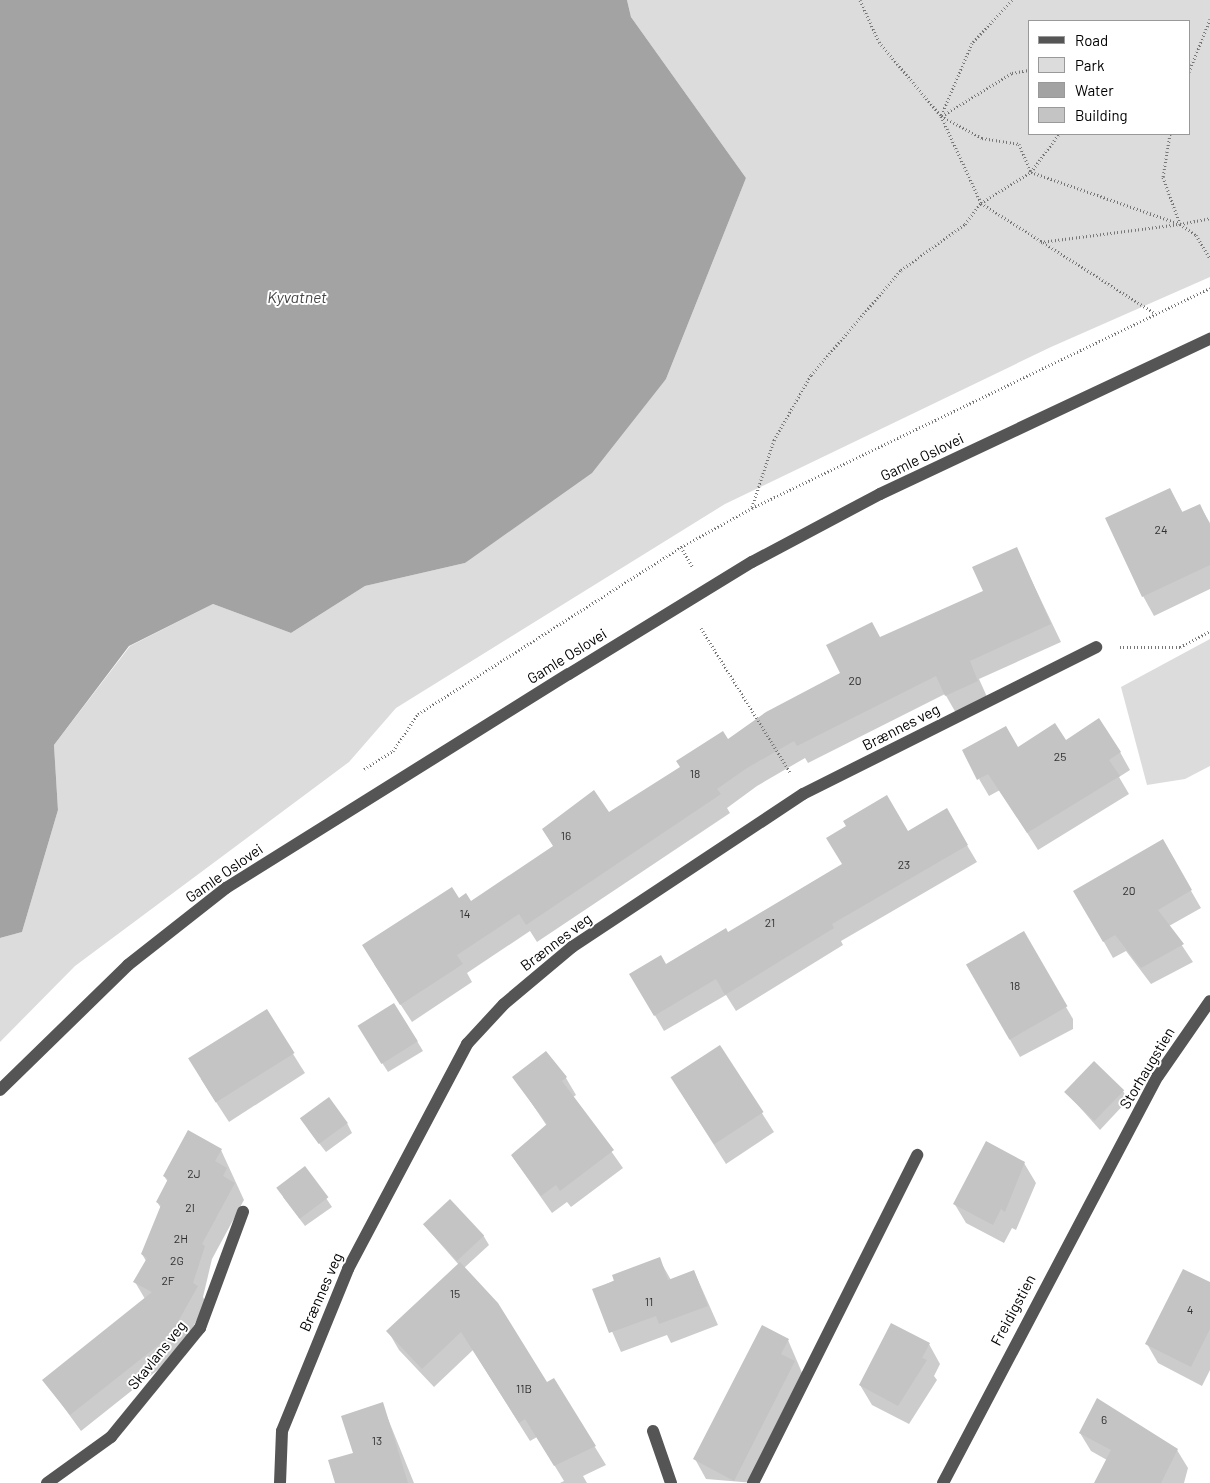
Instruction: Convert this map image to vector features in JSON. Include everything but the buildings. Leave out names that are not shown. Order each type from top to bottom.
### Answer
[{"type":"street","name":"Gamle Oslovei","points":[[0,1090],[128,965],[226,888],[568,674],[752,562],[872,499],[1210,339]]},
{"type":"street","name":"Brænnes veg","points":[[280,1483],[282,1431],[348,1269],[467,1044],[504,1004],[572,946],[803,794],[1096,647]]},
{"type":"street","name":"Storhaugstien","points":[[1116,1155],[1158,1076],[1210,1001]]},
{"type":"street","points":[[753,1483],[917,1155]]},
{"type":"street","name":"Freidigstien","points":[[943,1483],[1026,1317],[1116,1155]]},
{"type":"street","name":"Skavlans veg","points":[[46,1483],[110,1437],[200,1328],[243,1212]]},
{"type":"street","points":[[653,1431],[671,1483]]},
{"type":"path","points":[[860,0],[879,42],[941,116],[981,203],[1153,312]]},
{"type":"path","points":[[941,116],[972,43],[1012,0]]},
{"type":"path","points":[[1190,70],[1210,20]]},
{"type":"path","points":[[941,116],[1012,73],[1028,70]]},
{"type":"path","points":[[941,116],[982,138],[1019,144],[1031,172],[1180,224],[1196,235],[1209,256]]},
{"type":"path","points":[[752,508],[774,440],[811,375],[901,270],[965,224],[981,203],[1031,172],[1058,135]]},
{"type":"path","points":[[1170,135],[1163,177],[1180,224]]},
{"type":"path","points":[[1041,242],[1180,224],[1210,218]]},
{"type":"path","points":[[393,750],[418,714],[681,547],[752,508],[1153,312],[1210,288]]},
{"type":"path","points":[[681,547],[696,572]]},
{"type":"path","points":[[701,628],[803,794]]},
{"type":"path","points":[[1096,647],[1180,648],[1210,631]]},
{"type":"green space","points":[[627,0],[1210,0],[1210,277],[1051,347],[725,504],[396,708],[349,762],[75,966],[0,1042],[0,938],[22,932],[58,810],[54,745],[130,646],[213,604],[291,633],[365,586],[465,563],[666,379],[746,178],[631,17]]},
{"type":"green space","points":[[1210,639],[1210,766],[1185,779],[1147,785],[1121,687]]},
{"type":"water","name":"Kyvatnet","points":[[0,0],[627,0],[631,17],[746,178],[666,379],[592,473],[465,563],[365,586],[291,633],[213,604],[129,646],[54,745],[58,810],[22,932],[0,938]]}]
